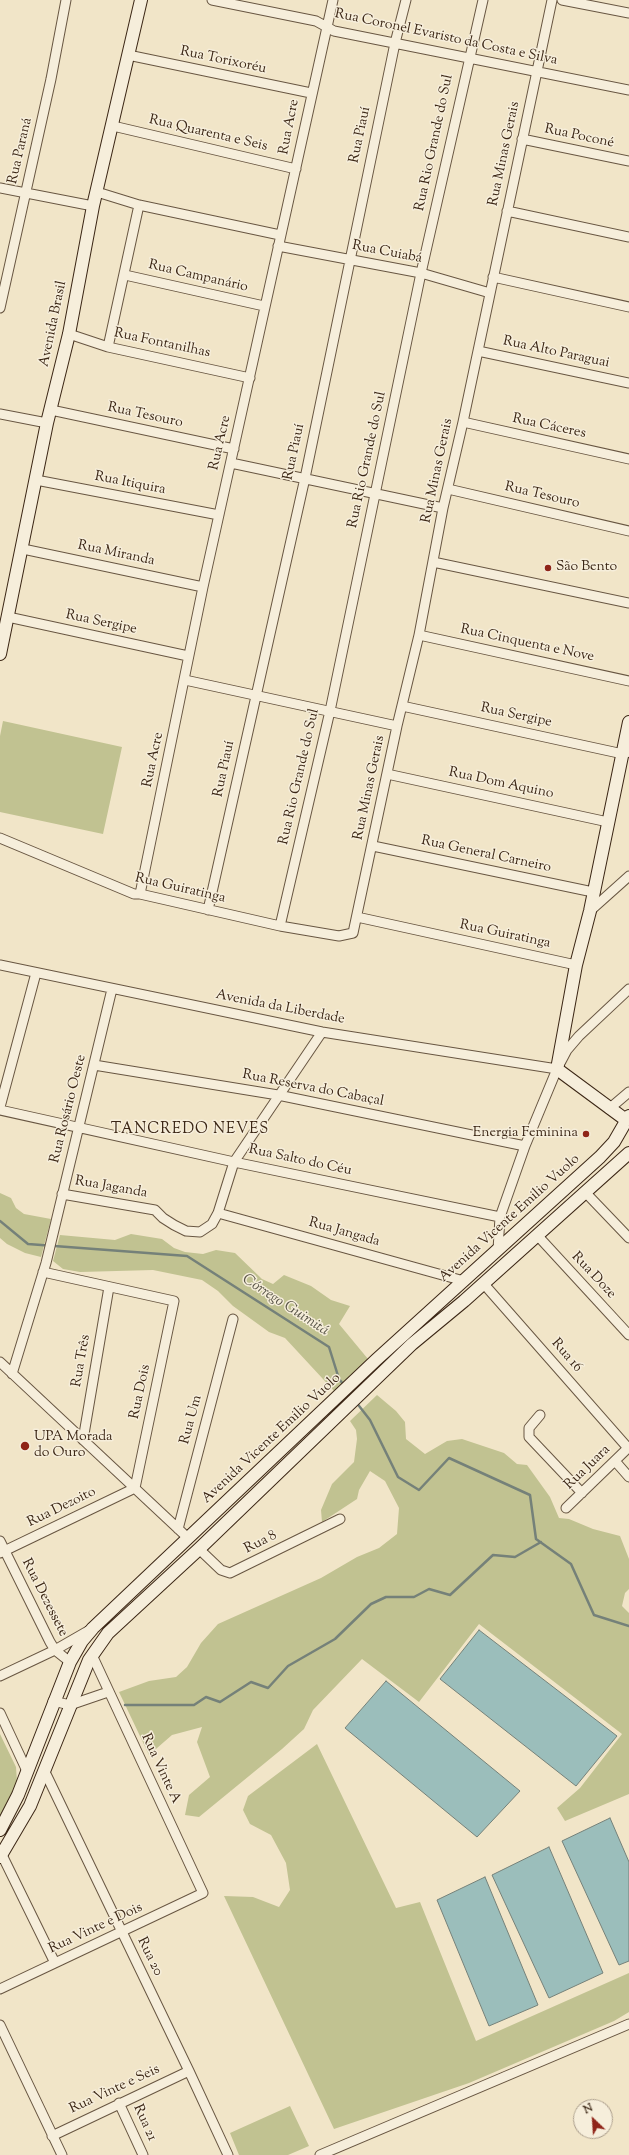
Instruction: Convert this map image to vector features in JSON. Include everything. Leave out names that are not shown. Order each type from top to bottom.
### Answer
[{"type":"main road","name":"Avenida Brasil","points":[[0,654],[2,639],[23,549],[47,423],[68,334],[93,206],[113,126],[141,0]]},
{"type":"main road","points":[[627,1125],[609,1109],[557,1069],[576,965],[590,911],[608,822],[626,753],[629,722]]},
{"type":"main road","name":"Avenida Vicente Emilio Vuolo","points":[[0,1830],[18,1795],[53,1701],[70,1662],[82,1641],[93,1628],[360,1376],[600,1157],[627,1125]]},
{"type":"main road","name":"Avenida Vicente Emilio Vuolo","points":[[1,1856],[30,1806],[45,1772],[70,1705],[92,1655],[108,1633],[199,1549],[412,1344],[537,1236],[629,1153]]},
{"type":"street","name":"Rua Paraná","points":[[0,308],[66,0]]},
{"type":"street","name":"Rua Coronel Evaristo da Costa e Silva","points":[[212,0],[316,21],[334,31],[629,90]]},
{"type":"street","name":"Rua Acre","points":[[140,894],[185,680],[188,656],[250,378],[264,306],[296,169],[311,93],[333,0]]},
{"type":"street","name":"Rua Piauí","points":[[208,910],[305,478],[349,260],[395,43],[406,0]]},
{"type":"street","name":"Rua Rio Grande do Sul","points":[[280,926],[330,711],[421,273],[483,0]]},
{"type":"street","name":"Rua Minas Gerais","points":[[339,936],[353,932],[357,917],[397,726],[419,635],[443,508],[463,422],[552,0]]},
{"type":"street","points":[[562,0],[629,13]]},
{"type":"street","name":"Rua Torixoréu","points":[[128,55],[311,93]]},
{"type":"street","name":"Rua Quarenta e Seis","points":[[113,126],[296,169]]},
{"type":"street","name":"Rua Poconé","points":[[522,139],[629,162]]},
{"type":"street","points":[[0,188],[26,191],[93,206]]},
{"type":"street","points":[[97,192],[139,206],[280,235]]},
{"type":"street","name":"Rua Campanário","points":[[108,347],[139,206]]},
{"type":"street","points":[[507,210],[629,237]]},
{"type":"street","name":"Rua Cuiabá","points":[[278,246],[421,273],[490,293]]},
{"type":"street","name":"Rua Campanário","points":[[125,275],[264,306]]},
{"type":"street","points":[[493,277],[629,307]]},
{"type":"street","name":"Rua Fontanilhas","points":[[68,334],[108,347],[250,378]]},
{"type":"street","name":"Rua Alto Paraguai","points":[[478,351],[629,383]]},
{"type":"street","name":"Rua Tesouro","points":[[51,410],[234,449]]},
{"type":"street","points":[[0,414],[47,423]]},
{"type":"street","name":"Rua Cáceres","points":[[463,422],[629,459]]},
{"type":"street","points":[[230,463],[443,508]]},
{"type":"street","name":"Rua Itiquira","points":[[36,480],[219,515]]},
{"type":"street","name":"Rua Tesouro","points":[[448,489],[629,531]]},
{"type":"street","name":"Rua Miranda","points":[[23,549],[203,587]]},
{"type":"street","points":[[433,562],[629,603]]},
{"type":"street","name":"Rua Sergipe","points":[[8,617],[188,656]]},
{"type":"street","name":"Rua Cinquenta e Nove","points":[[419,635],[629,681]]},
{"type":"street","points":[[185,680],[397,726]]},
{"type":"street","name":"Rua Sergipe","points":[[402,706],[626,753]]},
{"type":"street","name":"Rua Dom Aquino","points":[[387,774],[608,822]]},
{"type":"street","name":"Rua Guiratinga","points":[[0,838],[134,894],[140,894],[280,926],[339,936]]},
{"type":"street","name":"Rua General Carneiro","points":[[373,846],[593,892]]},
{"type":"street","points":[[590,911],[629,876]]},
{"type":"street","name":"Rua Guiratinga","points":[[357,917],[576,965]]},
{"type":"street","name":"Avenida da Liberdade","points":[[0,965],[322,1032],[557,1069]]},
{"type":"street","points":[[0,1105],[36,973]]},
{"type":"street","name":"Rua Rosário Oeste","points":[[45,1268],[62,1194],[80,1128],[112,989]]},
{"type":"street","points":[[498,1250],[500,1217],[526,1146],[557,1069],[567,1050],[579,1036],[629,989]]},
{"type":"street","points":[[218,1213],[234,1162],[322,1032]]},
{"type":"street","name":"Rua Reserva do Cabaçal","points":[[94,1065],[278,1095],[526,1146]]},
{"type":"street","points":[[609,1109],[629,1092]]},
{"type":"street","name":"Rua Salto do Céu","points":[[0,1105],[80,1128],[234,1162],[500,1217]]},
{"type":"street","points":[[585,1192],[629,1238]]},
{"type":"street","name":"Rua Jaganda","points":[[62,1194],[155,1210],[163,1218],[186,1231],[200,1232],[212,1224],[218,1213]]},
{"type":"street","name":"Rua Jangada","points":[[218,1213],[464,1281]]},
{"type":"street","name":"Rua Doze","points":[[537,1236],[629,1335]]},
{"type":"street","points":[[12,1374],[45,1268],[109,1287]]},
{"type":"street","name":"Rua 16","points":[[483,1283],[629,1447]]},
{"type":"street","name":"Rua Dois","points":[[109,1287],[174,1301],[135,1488]]},
{"type":"street","name":"Rua Três","points":[[83,1440],[109,1287]]},
{"type":"street","name":"Rua Um","points":[[178,1529],[233,1319]]},
{"type":"street","points":[[0,1362],[188,1538]]},
{"type":"street","points":[[540,1415],[529,1428],[529,1437],[582,1493]]},
{"type":"street","name":"Rua Juara","points":[[566,1508],[629,1447]]},
{"type":"street","points":[[614,1461],[629,1477]]},
{"type":"street","name":"Rua Dezoito","points":[[2,1552],[135,1488]]},
{"type":"street","name":"Rua 8","points":[[199,1549],[221,1570],[230,1573],[236,1572],[340,1519]]},
{"type":"street","name":"Rua Dezessete","points":[[0,1541],[2,1552],[55,1650],[70,1662]]},
{"type":"street","points":[[0,1676],[55,1650],[93,1628]]},
{"type":"street","name":"Rua Vinte A","points":[[92,1655],[203,1893]]},
{"type":"street","points":[[53,1701],[70,1705],[108,1692]]},
{"type":"street","points":[[0,1713],[27,1771]]},
{"type":"street","name":"Rua 20","points":[[45,1772],[121,1932],[190,2071],[228,2155]]},
{"type":"street","points":[[1,1856],[55,1963]]},
{"type":"street","name":"Rua Vinte e Dois","points":[[0,1989],[203,1893]]},
{"type":"street","points":[[323,2154],[629,2024]]},
{"type":"street","points":[[0,2025],[62,2155]]},
{"type":"street","name":"Rua Vinte e Seis","points":[[52,2136],[190,2071]]},
{"type":"street","name":"Rua 21","points":[[119,2104],[142,2155]]},
{"type":"green space","points":[[3,721],[122,747],[103,834],[0,812],[0,736]]},
{"type":"green space","points":[[0,1193],[11,1198],[16,1208],[24,1214],[51,1219],[41,1257],[25,1253],[7,1244],[0,1238]]},
{"type":"green space","points":[[131,1234],[162,1239],[174,1248],[185,1252],[203,1254],[216,1250],[235,1253],[262,1279],[273,1284],[284,1275],[311,1286],[331,1300],[350,1306],[339,1324],[368,1359],[335,1392],[285,1338],[269,1332],[233,1306],[218,1291],[202,1280],[153,1270],[80,1272],[63,1269],[53,1261],[60,1235],[115,1240]]},
{"type":"green space","points":[[377,1395],[396,1411],[405,1422],[406,1439],[425,1454],[447,1441],[462,1439],[504,1453],[517,1464],[527,1465],[550,1497],[559,1518],[569,1519],[593,1529],[620,1536],[629,1559],[629,1589],[625,1593],[622,1606],[629,1613],[629,1794],[565,1821],[557,1808],[580,1788],[622,1734],[479,1624],[419,1702],[362,1659],[313,1710],[304,1729],[282,1749],[199,1817],[185,1815],[189,1795],[210,1777],[197,1742],[202,1727],[172,1735],[149,1755],[119,1692],[149,1681],[176,1677],[187,1667],[201,1643],[218,1624],[321,1578],[357,1557],[379,1548],[397,1534],[399,1508],[385,1481],[370,1471],[359,1490],[357,1499],[322,1522],[321,1510],[332,1484],[354,1462],[357,1439],[356,1430],[350,1421]]},
{"type":"green space","points":[[0,1734],[16,1767],[17,1782],[0,1819]]},
{"type":"green space","points":[[317,1744],[396,1908],[420,1902],[476,2041],[629,1973],[629,2012],[614,2021],[469,2083],[334,2129],[224,1896],[253,1897],[279,1907],[290,1890],[286,1863],[271,1835],[250,1824],[243,1810],[248,1796]]},
{"type":"green space","points":[[290,2106],[309,2146],[288,2155],[239,2155],[230,2133]]},
{"type":"water","points":[[479,1630],[617,1736],[576,1786],[440,1679]]},
{"type":"water","points":[[386,1681],[520,1791],[477,1837],[345,1728]]},
{"type":"water","points":[[610,1818],[629,1862],[629,1961],[619,1965],[562,1841]]},
{"type":"water","points":[[549,1847],[603,1973],[549,1998],[492,1875]]},
{"type":"water","points":[[485,1877],[538,2005],[489,2026],[437,1900]]},
{"type":"waterway","name":"Córrego Guimitá","points":[[0,1221],[28,1244],[187,1256],[329,1347],[339,1379],[344,1385]]},
{"type":"waterway","name":"Córrego Guimitá","points":[[356,1402],[370,1420],[398,1477],[419,1490],[449,1458],[530,1495],[536,1539],[571,1564],[594,1615],[629,1626]]},
{"type":"waterway","points":[[125,1705],[194,1705],[206,1697],[220,1702],[251,1682],[268,1688],[288,1666],[335,1639],[371,1604],[386,1597],[414,1597],[429,1589],[450,1595],[493,1555],[515,1557],[541,1542]]},
{"type":"place","name":"São Bento","points":[[548,568]]},
{"type":"place","name":"Energia Feminina","points":[[586,1134]]},
{"type":"place","name":"UPA Morada do Ouro","points":[[25,1446]]},
{"type":"district","name":"TANCREDO NEVES","points":[[190,1130]]}]
